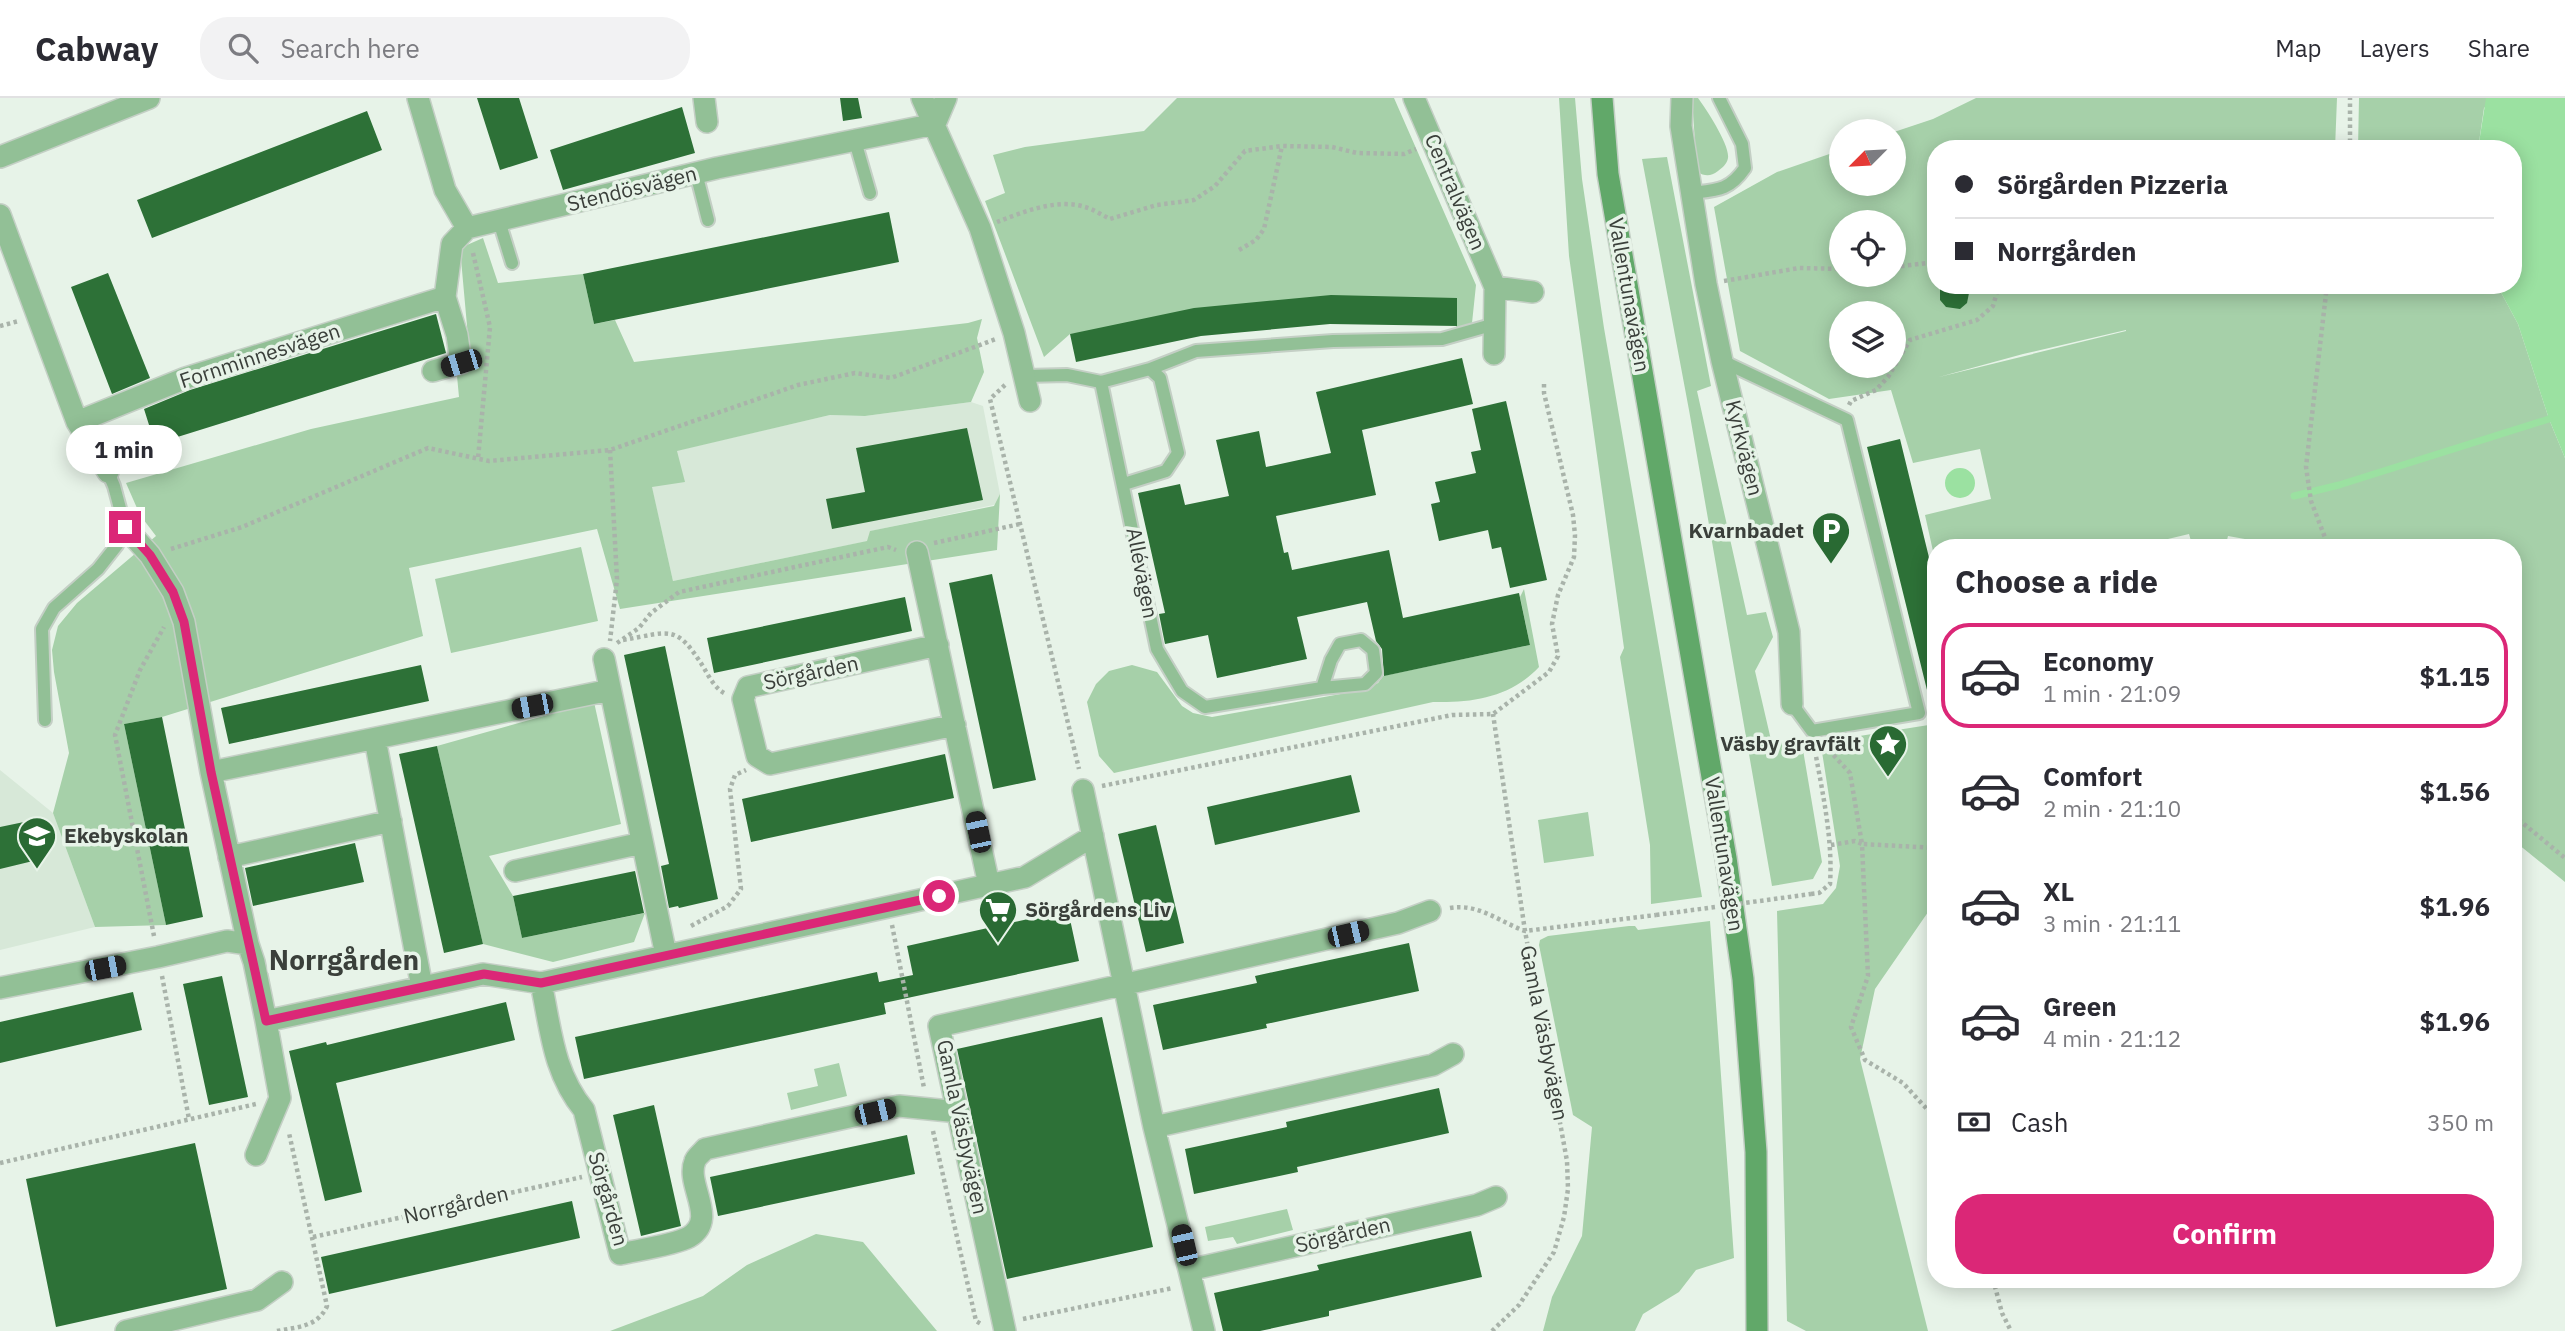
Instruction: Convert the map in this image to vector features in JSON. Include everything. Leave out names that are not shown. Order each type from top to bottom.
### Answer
[{"type":"main road","name":"Vallentunavägen","points":[[1602,98],[1608,174],[1726,858],[1743,979],[1756,1152],[1757,1331]]},
{"type":"street","points":[[0,157],[149,98]]},
{"type":"street","points":[[418,98],[445,190],[467,229],[452,244],[445,297],[457,335],[461,363],[433,371]]},
{"type":"street","points":[[705,98],[707,122]]},
{"type":"street","points":[[922,98],[980,228],[1014,333],[1030,401]]},
{"type":"street","points":[[935,124],[946,98]]},
{"type":"street","name":"Centralvägen","points":[[1414,98],[1495,286],[1494,354]]},
{"type":"street","name":"Kyrkvägen","points":[[1682,98],[1682,126],[1690,193],[1706,284],[1789,632],[1792,704]]},
{"type":"street","name":"Stendösvägen","points":[[467,229],[696,173],[935,124]]},
{"type":"street","points":[[0,215],[77,422],[108,472]]},
{"type":"street","points":[[1495,286],[1533,292]]},
{"type":"street","name":"Fornminnesvägen","points":[[77,422],[186,378],[445,297]]},
{"type":"street","points":[[125,527],[150,555],[173,592],[184,622],[211,772],[254,961],[280,1098],[256,1156]]},
{"type":"street","points":[[917,552],[989,885]]},
{"type":"street","name":"Sörgården","points":[[769,764],[757,756],[743,699],[748,687],[938,645]]},
{"type":"street","points":[[607,654],[610,690],[665,949]]},
{"type":"street","points":[[211,772],[610,690]]},
{"type":"street","points":[[769,764],[955,725]]},
{"type":"street","points":[[375,739],[422,987]]},
{"type":"street","points":[[1083,790],[1154,1127],[1204,1331]]},
{"type":"street","points":[[229,858],[391,821]]},
{"type":"street","points":[[266,1021],[484,974],[541,983],[665,949],[1025,877],[1093,836]]},
{"type":"street","points":[[515,871],[642,843]]},
{"type":"street","points":[[1124,983],[1398,923],[1430,911]]},
{"type":"street","points":[[0,988],[227,941],[248,944]]},
{"type":"street","name":"Sörgården","points":[[541,983],[560,1072],[569,1092],[584,1111],[620,1254],[687,1238],[697,1231],[702,1218],[694,1170],[695,1160],[705,1149],[899,1106],[959,1112]]},
{"type":"street","name":"Gamla Väsbyvägen","points":[[1005,1331],[939,1026],[1124,983]]},
{"type":"street","points":[[1154,1127],[1433,1065],[1453,1054]]},
{"type":"street","name":"Sörgården","points":[[1189,1270],[1476,1205],[1496,1197]]},
{"type":"street","points":[[126,1331],[257,1300],[282,1282]]},
{"type":"lane","points":[[1690,193],[1715,190],[1735,182],[1745,168],[1742,144],[1718,98]]},
{"type":"lane","points":[[855,141],[870,193]]},
{"type":"lane","points":[[696,173],[708,220]]},
{"type":"lane","points":[[499,221],[512,263]]},
{"type":"lane","points":[[1025,376],[1067,375],[1101,382],[1150,369],[1196,351],[1333,341],[1442,339],[1495,324]]},
{"type":"lane","points":[[1722,360],[1847,420],[1919,713],[1812,731],[1792,704]]},
{"type":"lane","points":[[1125,484],[1166,471],[1178,453],[1160,378],[1150,369]]},
{"type":"lane","name":"Allévägen","points":[[1101,382],[1125,484],[1157,649],[1182,691],[1205,706],[1365,684],[1376,673],[1373,650],[1360,640],[1340,644],[1331,660],[1322,688]]},
{"type":"lane","points":[[44,720],[42,629],[54,608],[98,569],[117,545],[125,527],[108,472]]},
{"type":"path","points":[[2350,98],[2350,140]]},
{"type":"path","points":[[980,228],[1026,210],[1055,205],[1084,206],[1110,219],[1157,205],[1194,200],[1215,186],[1245,151],[1282,146],[1332,146],[1357,153],[1404,154],[1433,142]]},
{"type":"path","points":[[1239,250],[1256,240],[1264,229],[1282,146]]},
{"type":"path","points":[[1906,266],[1927,263]]},
{"type":"path","points":[[1706,284],[1799,268],[1829,269]]},
{"type":"path","points":[[1847,420],[1851,401],[1876,390],[1888,377],[1910,340],[1977,320],[1993,306],[1996,294]]},
{"type":"path","points":[[2325,294],[2305,467],[2311,500],[2326,539]]},
{"type":"path","points":[[150,555],[242,527],[428,448],[489,461],[610,450],[798,385],[855,373],[891,378],[1014,333]]},
{"type":"path","points":[[1025,376],[1004,386],[990,399],[1083,790],[1452,715],[1493,714],[1549,672],[1558,656],[1552,624],[1558,595],[1574,557],[1575,535],[1544,383]]},
{"type":"path","points":[[607,654],[617,579],[610,450]]},
{"type":"path","points":[[607,654],[639,628],[651,613],[679,592],[888,547],[905,553],[917,552],[929,544],[1020,524]]},
{"type":"path","points":[[184,622],[163,627],[139,670],[115,735],[189,1119]]},
{"type":"path","points":[[620,641],[663,633],[681,636],[720,691],[729,696],[745,695]]},
{"type":"path","name":"Gamla Väsbyvägen","points":[[1492,1331],[1519,1306],[1554,1252],[1564,1217],[1568,1189],[1567,1161],[1525,931],[1493,714]]},
{"type":"path","points":[[1812,731],[1850,773],[1862,844],[1868,976],[1851,1027],[1865,1059],[1903,1083],[1927,1109]]},
{"type":"path","points":[[1430,911],[1456,907],[1480,910],[1504,924],[1525,931],[1819,893],[1830,884],[1831,845],[1812,731]]},
{"type":"path","points":[[665,949],[728,906],[741,889],[730,802],[733,780],[738,772],[769,764]]},
{"type":"path","points":[[2522,822],[2565,858]]},
{"type":"path","points":[[1831,845],[1855,841],[1862,844],[1927,848]]},
{"type":"path","points":[[0,1163],[280,1098],[327,1306],[323,1315],[311,1324],[277,1331]]},
{"type":"path","name":"Norrgården","points":[[313,1237],[599,1173]]},
{"type":"path","points":[[1995,1288],[2001,1313],[2011,1331]]},
{"type":"shaded area","points":[[1177,98],[1394,98],[1476,285],[1472,323],[1456,328],[1457,299],[1070,334],[1044,357],[985,201],[1005,193],[993,155],[1025,147],[1144,131]]},
{"type":"shaded area","points":[[1559,98],[1575,98],[1582,179],[1604,328],[1702,897],[1651,904],[1650,845],[1620,657],[1624,648],[1569,256]]},
{"type":"shaded area","points":[[1692,98],[1698,98],[1706,110],[1728,152],[1725,164],[1710,175],[1697,172]]},
{"type":"shaded area","points":[[1976,98],[2337,98],[2335,140],[1927,140],[1927,294],[2502,294],[2518,324],[2549,419],[2565,458],[2565,882],[2522,847],[2522,539],[2245,539],[2228,536],[2227,539],[2190,539],[2189,534],[2168,539],[1930,539],[1925,515],[1991,499],[1980,449],[1913,463],[1891,390],[1829,399],[1740,351],[1714,207],[1777,172],[1829,154],[1829,196],[1906,196],[1906,128],[1933,119]],"holes":[[[2126,331],[1939,377],[2023,354]]]},
{"type":"shaded area","points":[[2359,98],[2493,98],[2484,108],[2479,140],[2358,140]]},
{"type":"shaded area","points":[[2486,98],[2565,98],[2565,458],[2549,419],[2518,324],[2502,294],[2522,294],[2522,140],[2479,140]]},
{"type":"shaded area","points":[[1667,157],[1711,386],[1697,391],[1747,615],[1766,612],[1773,637],[1755,671],[1771,740],[1802,744],[1822,862],[1813,879],[1772,886],[1642,159]]},
{"type":"shaded area","points":[[483,238],[498,283],[583,274],[594,324],[615,320],[634,362],[968,323],[982,319],[977,338],[984,372],[971,402],[865,416],[830,415],[677,451],[685,482],[652,487],[673,581],[867,541],[870,531],[994,506],[1000,494],[997,550],[620,609],[597,529],[409,568],[423,636],[162,717],[124,724],[166,925],[95,927],[53,813],[69,753],[52,650],[58,626],[77,603],[156,536],[140,515],[126,483],[311,429],[459,397],[457,376],[471,370],[460,248]]},
{"type":"shaded area","points":[[971,402],[983,406],[1000,494],[998,504],[871,531],[868,541],[673,581],[645,458],[830,415],[865,416]]},
{"type":"shaded area","points":[[1960,468],[1971,472],[1975,483],[1971,494],[1960,498],[1949,494],[1945,483],[1949,472]]},
{"type":"shaded area","points":[[581,547],[598,621],[451,653],[435,579]]},
{"type":"shaded area","points":[[1524,589],[1539,667],[1504,692],[1477,699],[1433,702],[1114,773],[1099,756],[1087,702],[1096,684],[1109,671],[1132,665],[1157,672],[1182,706],[1193,713],[1212,717],[1363,690],[1378,683],[1383,676],[1530,645],[1520,597]]},
{"type":"shaded area","points":[[594,702],[621,824],[489,856],[513,896],[522,938],[645,913],[634,942],[553,962],[483,944],[437,746]]},
{"type":"shaded area","points":[[1927,725],[1927,914],[1875,989],[1860,1059],[1928,1331],[1806,1331],[1787,1321],[1777,911],[1823,904],[1836,888],[1840,866],[1822,752],[1828,741]]},
{"type":"shaded area","name":"Ekebyskolan","points":[[0,770],[53,813],[95,927],[0,950]]},
{"type":"shaded area","points":[[1588,812],[1594,856],[1544,863],[1538,820]]},
{"type":"shaded area","points":[[1710,921],[1734,1258],[1696,1270],[1679,1292],[1643,1314],[1635,1331],[1543,1331],[1552,1297],[1582,1236],[1592,1127],[1573,1115],[1540,940],[1548,936],[1629,926],[1635,926],[1638,930]]},
{"type":"shaded area","points":[[839,1063],[847,1096],[791,1110],[787,1093],[818,1086],[814,1069]]},
{"type":"shaded area","points":[[1287,1209],[1293,1230],[1237,1244],[1233,1237],[1208,1241],[1205,1227]]},
{"type":"shaded area","points":[[816,1234],[863,1242],[937,1331],[610,1331],[703,1296],[747,1265]]},
{"type":"building","points":[[477,98],[519,98],[538,158],[500,170]]},
{"type":"building","points":[[840,98],[858,98],[862,118],[843,121]]},
{"type":"building","points":[[682,107],[695,153],[563,190],[550,150]]},
{"type":"building","points":[[367,111],[382,150],[152,238],[137,200]]},
{"type":"building","points":[[889,212],[899,262],[594,324],[583,274]]},
{"type":"building","points":[[108,273],[150,378],[112,394],[71,287]]},
{"type":"building","points":[[1940,294],[1969,294],[1967,303],[1960,309],[1946,307],[1940,300]]},
{"type":"building","points":[[1331,295],[1457,298],[1457,326],[1330,324],[1201,336],[1076,362],[1070,334],[1194,308]]},
{"type":"building","points":[[436,314],[446,353],[155,444],[144,409],[190,390]]},
{"type":"building","points":[[1462,358],[1473,404],[1362,430],[1376,495],[1276,516],[1284,553],[1288,552],[1292,570],[1389,550],[1403,618],[1519,593],[1530,645],[1384,676],[1382,649],[1376,641],[1367,602],[1297,617],[1307,659],[1217,678],[1208,635],[1165,644],[1159,614],[1165,613],[1138,493],[1180,484],[1185,505],[1229,496],[1216,440],[1259,431],[1266,467],[1331,453],[1316,392]]},
{"type":"building","points":[[1506,401],[1547,580],[1510,588],[1501,547],[1492,549],[1488,530],[1439,541],[1431,504],[1440,502],[1435,482],[1476,473],[1471,452],[1481,450],[1472,409]]},
{"type":"building","points":[[967,428],[983,500],[832,529],[826,499],[865,492],[856,448]]},
{"type":"building","points":[[1900,439],[1927,549],[1927,690],[1867,447]]},
{"type":"building","points":[[992,574],[1036,780],[993,789],[949,583]]},
{"type":"building","points":[[905,597],[912,631],[714,673],[707,638]]},
{"type":"building","points":[[665,646],[718,899],[679,908],[669,908],[661,866],[669,864],[624,655]]},
{"type":"building","points":[[421,665],[429,701],[229,744],[221,708]]},
{"type":"building","points":[[162,717],[203,917],[166,925],[124,724]]},
{"type":"building","points":[[437,746],[483,944],[444,953],[399,754]]},
{"type":"building","points":[[945,754],[954,798],[751,842],[742,799]]},
{"type":"building","points":[[1351,775],[1360,812],[1215,845],[1207,807]]},
{"type":"building","points":[[24,822],[33,861],[0,869],[0,827]]},
{"type":"building","points":[[1156,825],[1184,943],[1146,952],[1118,834]]},
{"type":"building","points":[[355,843],[364,882],[253,906],[245,868]]},
{"type":"building","points":[[635,871],[644,913],[522,938],[513,896]]},
{"type":"building","points":[[1068,910],[1079,961],[884,1003],[886,1014],[584,1079],[575,1037],[877,972],[879,982],[913,975],[907,946]]},
{"type":"building","points":[[1409,943],[1419,991],[1266,1024],[1267,1028],[1163,1050],[1153,1005],[1257,983],[1255,976]]},
{"type":"building","points":[[222,976],[248,1097],[209,1105],[183,984]]},
{"type":"building","points":[[133,992],[142,1030],[0,1063],[0,1022]]},
{"type":"building","points":[[506,1002],[515,1040],[336,1083],[362,1192],[325,1201],[289,1051],[326,1042],[327,1045]]},
{"type":"building","points":[[1102,1017],[1153,1247],[1007,1279],[957,1049]]},
{"type":"building","points":[[1439,1088],[1449,1133],[1297,1167],[1298,1172],[1194,1194],[1185,1149],[1287,1127],[1286,1122]]},
{"type":"building","points":[[654,1105],[681,1226],[641,1236],[613,1115]]},
{"type":"building","points":[[907,1135],[915,1174],[718,1216],[710,1177]]},
{"type":"building","points":[[195,1143],[227,1289],[56,1327],[26,1179]]},
{"type":"building","points":[[572,1201],[580,1238],[329,1294],[321,1257]]},
{"type":"building","points":[[1471,1231],[1482,1277],[1329,1311],[1329,1316],[1260,1331],[1223,1331],[1214,1293],[1319,1270],[1317,1265]]},
{"type":"waterway","points":[[2294,496],[2339,485],[2549,419]]},
{"type":"place","name":"Kvarnbadet","points":[[1831,565]]},
{"type":"place","name":"Väsby gravfält","points":[[1888,778]]},
{"type":"place","name":"Ekebyskolan","points":[[37,870]]},
{"type":"place","name":"Sörgårdens Liv","points":[[998,944]]},
{"type":"district","name":"Norrgården","points":[[344,960]]},
{"type":"route","points":[[125,527],[150,555],[173,592],[184,622],[211,772],[266,1021],[484,974],[541,983],[939,896]]}]
